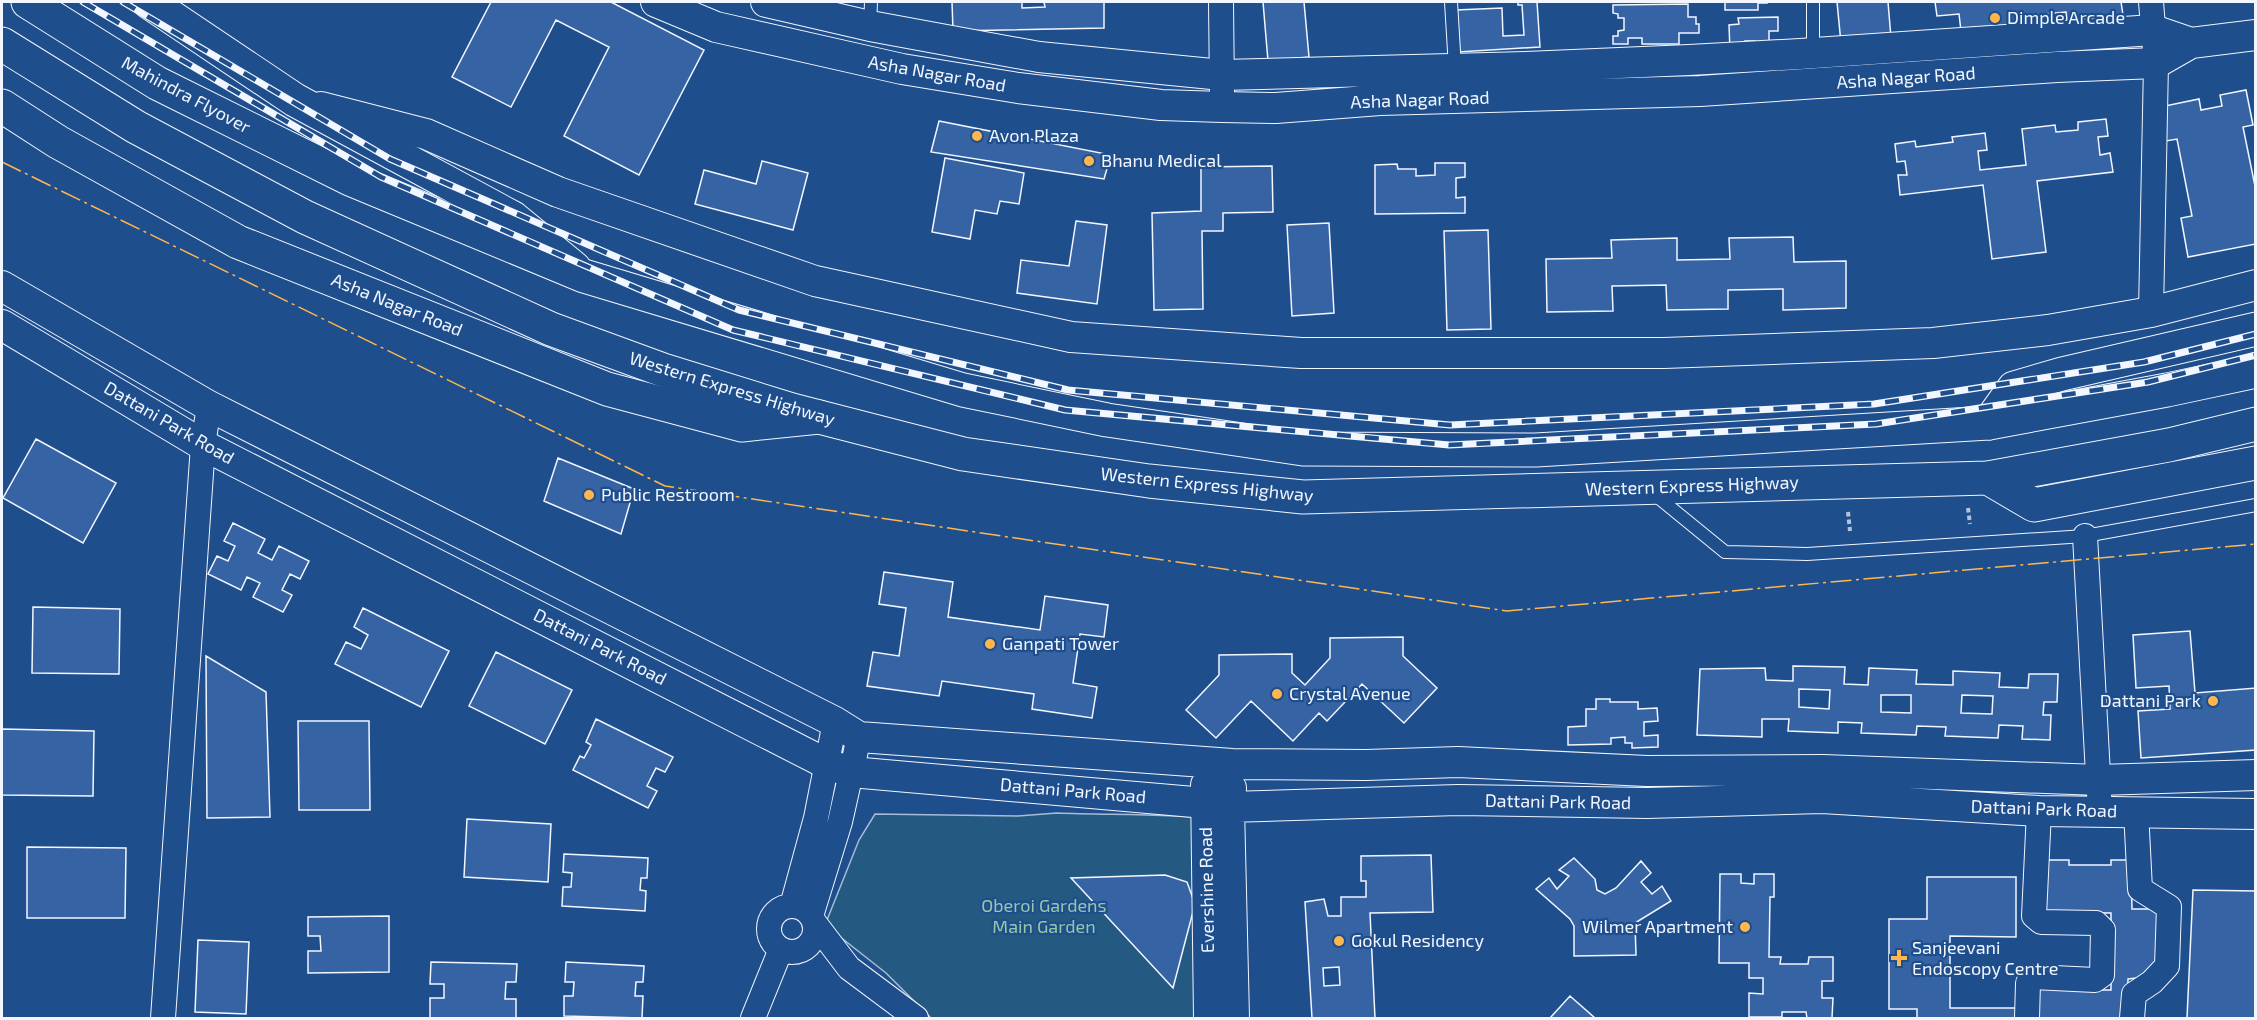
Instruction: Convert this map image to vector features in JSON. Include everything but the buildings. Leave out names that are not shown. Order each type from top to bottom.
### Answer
[{"type":"main road","name":"Mahindra Flyover","points":[[28,2],[157,83],[350,178],[584,276]]},
{"type":"main road","points":[[150,2],[295,100],[513,218],[584,276],[963,390],[1107,420],[1303,449],[1536,450],[1989,423],[2256,371]]},
{"type":"main road","name":"Western Express Highway","points":[[2,44],[136,127],[305,217],[551,329],[663,370],[821,417],[963,454],[1149,481],[1303,498],[1647,488],[1977,487],[2256,424]]},
{"type":"main road","name":"Asha Nagar Road","points":[[2,106],[58,142],[238,242],[606,389],[742,425],[821,417]]},
{"type":"main road","points":[[1989,423],[2014,388],[2062,374],[2256,329]]},
{"type":"main road","points":[[1977,487],[2034,504],[2256,462]]},
{"type":"street","name":"Asha Nagar Road","points":[[656,2],[716,27],[902,69],[1018,88],[1161,105],[1222,107],[1276,108],[1380,100],[1700,91],[2057,67],[2156,63],[2191,43],[2256,35]]},
{"type":"street","name":"Asha Nagar Road","points":[[766,2],[870,14],[1039,57],[1222,75],[1455,69],[1813,53],[2152,16],[2191,43]]},
{"type":"street","points":[[1221,2],[1222,107]]},
{"type":"street","points":[[2151,312],[2156,63],[2152,16]]},
{"type":"street","points":[[295,100],[426,134],[558,192],[814,281],[1071,337],[1301,353],[1664,353],[1933,343],[2048,330],[2151,312],[2256,285]]},
{"type":"street","name":"Dattani Park Road","points":[[2,286],[209,406],[847,729],[1220,763],[1366,765],[1458,762],[1647,771],[1823,784],[2039,811],[2256,814]]},
{"type":"street","name":"Dattani Park Road","points":[[2,325],[203,445],[839,768],[1217,805],[1458,800],[1647,804],[1823,784],[2256,775]]},
{"type":"street","points":[[163,1018],[203,445],[209,406]]},
{"type":"street","points":[[2085,536],[2100,811]]},
{"type":"street","points":[[572,632],[589,597]]},
{"type":"street","points":[[688,692],[703,655]]},
{"type":"street","points":[[847,729],[839,768],[840,822],[806,915],[813,938],[803,949],[796,952],[781,949],[770,937],[770,922],[778,910],[806,915],[849,968],[916,1018]]},
{"type":"street","points":[[1458,762],[1458,800]]},
{"type":"street","name":"Evershine Road","points":[[1209,1018],[1220,763]]},
{"type":"street","points":[[1647,771],[1647,804]]},
{"type":"street","name":"Evershine Road","points":[[1217,805],[1234,1018]]},
{"type":"street","points":[[2027,1018],[2028,983],[2033,977],[2096,980],[2102,975],[2103,930],[2096,923],[2041,922],[2034,916],[2039,811]]},
{"type":"street","points":[[2132,1018],[2134,994],[2152,982],[2167,966],[2169,907],[2140,889],[2136,811]]},
{"type":"street","points":[[753,1018],[781,949]]},
{"type":"lane","points":[[1451,2],[1455,69]]},
{"type":"lane","points":[[1813,2],[1813,53]]},
{"type":"lane","points":[[1647,488],[1725,552],[1807,554],[2085,536],[2256,505]]},
{"type":"path","points":[[1972,543],[1977,487]]},
{"type":"green space","name":"Oberoi Gardens Main Garden","points":[[1057,813],[1222,819],[1229,1018],[931,1018],[886,973],[825,925],[859,840],[875,814],[1018,816]]},
{"type":"railway","points":[[83,2],[381,177],[733,330],[1065,410],[1449,445],[1876,424],[2148,382],[2256,355]]},
{"type":"railway","points":[[123,2],[390,159],[739,310],[1068,390],[1450,425],[1874,404],[2144,362],[2256,334]]},
{"type":"power","points":[[2,162],[665,486],[1507,611],[2256,544]]},
{"type":"place","name":"Dimple Arcade","points":[[1995,18]]},
{"type":"place","name":"Avon Plaza","points":[[977,136]]},
{"type":"place","name":"Bhanu Medical","points":[[1089,161]]},
{"type":"place","name":"Public Restroom","points":[[589,495]]},
{"type":"place","name":"Ganpati Tower","points":[[990,644]]},
{"type":"place","name":"Crystal Avenue","points":[[1277,694]]},
{"type":"place","name":"Dattani Park","points":[[2213,701]]},
{"type":"place","name":"Wilmer Apartment","points":[[1745,927]]},
{"type":"place","name":"Gokul Residency","points":[[1339,941]]},
{"type":"place","name":"Sanjeevani Endoscopy Centre","points":[[1899,958]]}]
